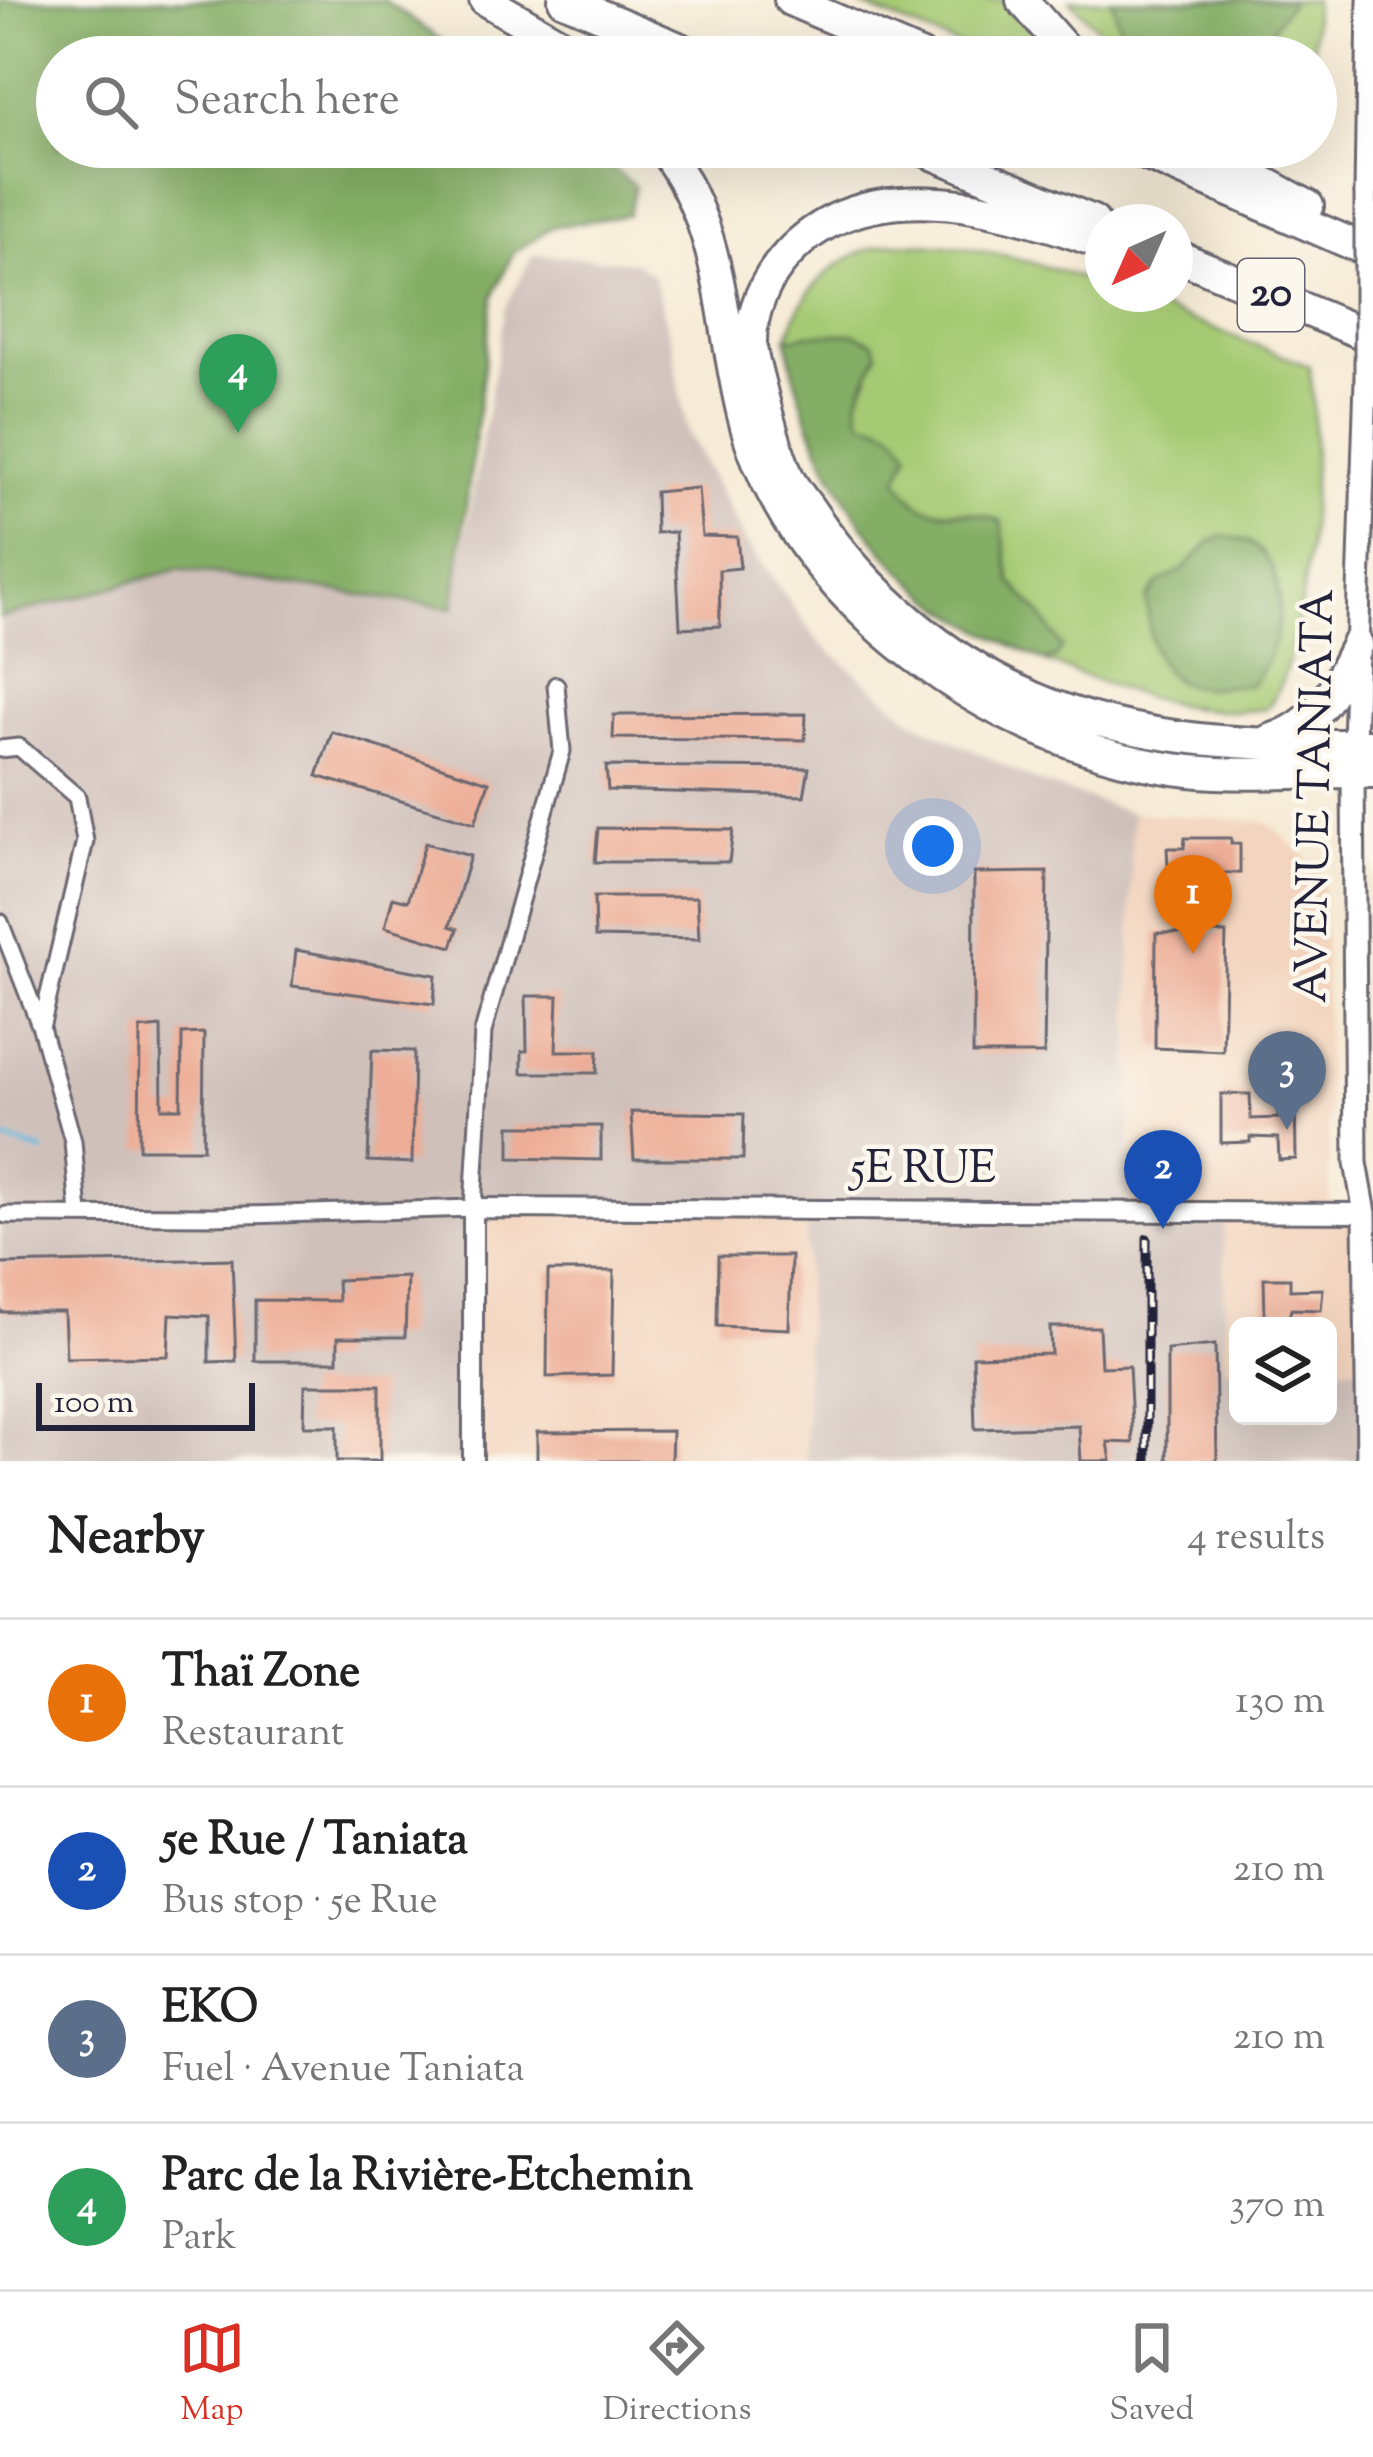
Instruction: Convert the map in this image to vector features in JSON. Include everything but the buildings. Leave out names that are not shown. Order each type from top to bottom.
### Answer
[{"type":"highway","points":[[484,0],[547,36]]},
{"type":"highway","points":[[564,0],[650,36]]},
{"type":"highway","points":[[790,0],[873,36]]},
{"type":"highway","points":[[1022,0],[1054,36]]},
{"type":"highway","points":[[676,168],[693,194],[709,236],[743,417],[770,490],[825,572],[885,634],[952,684],[1028,724],[1114,756],[1190,771],[1363,759]]},
{"type":"highway","points":[[966,168],[1085,217]]},
{"type":"highway","name":"20","points":[[1177,168],[1373,254]]},
{"type":"highway","points":[[1238,168],[1373,237]]},
{"type":"highway","points":[[1085,238],[1016,215],[911,202],[837,218],[795,246],[760,296],[751,346],[789,480],[841,555],[901,615],[967,661],[1033,698],[1115,726],[1363,759]]},
{"type":"highway","name":"20","points":[[1193,263],[1373,340]]},
{"type":"highway","points":[[1193,279],[1338,334],[1373,340]]},
{"type":"highway","points":[[1259,743],[1287,735],[1311,720],[1329,700],[1358,644]]},
{"type":"main road","name":"AVENUE TANIATA","points":[[1369,0],[1358,644],[1363,759],[1356,1179],[1369,1213]]},
{"type":"main road","name":"AVENUE TANIATA","points":[[1366,380],[1373,545]]},
{"type":"main road","name":"AVENUE TANIATA","points":[[1368,1461],[1373,1186]]},
{"type":"street","points":[[473,1461],[473,1208],[483,1032],[562,751],[556,685]]},
{"type":"street","points":[[0,749],[19,747],[76,797],[86,841],[41,1028]]},
{"type":"street","points":[[0,922],[41,1028],[73,1141],[79,1215]]},
{"type":"street","points":[[6,1215],[213,1216],[473,1208]]},
{"type":"street","name":"5E RUE","points":[[473,1208],[1369,1213]]},
{"type":"shaded area","points":[[533,254],[636,262],[653,276],[672,342],[687,431],[746,542],[819,642],[915,722],[1038,782],[1132,813],[1129,1211],[1224,1212],[1229,1425],[1337,1425],[1337,1367],[1367,1367],[1373,1461],[806,1461],[806,1210],[474,1208],[473,1461],[0,1461],[0,618],[179,569],[453,608],[505,308]]},
{"type":"shaded area","points":[[1132,813],[1259,821],[1272,826],[1317,868],[1323,888],[1330,1212],[1365,1213],[1367,1367],[1337,1367],[1337,1317],[1229,1317],[1229,1368],[1225,1368],[1224,1212],[1129,1211]]},
{"type":"shaded area","points":[[473,1208],[806,1210],[806,1461],[473,1461]]},
{"type":"green space","points":[[0,0],[384,0],[435,36],[36,36],[36,168],[611,168],[635,186],[628,215],[552,227],[513,253],[493,296],[453,608],[179,569],[0,618]]},
{"type":"green space","points":[[849,0],[1003,0],[1035,36],[936,36]]},
{"type":"green space","points":[[1070,0],[1314,0],[1313,36],[1105,36]]},
{"type":"green space","points":[[1112,0],[1292,0],[1271,36],[1122,36]]},
{"type":"green space","points":[[894,243],[976,250],[1050,268],[1085,280],[1085,312],[1170,312],[1309,366],[1314,440],[1309,544],[1293,644],[1281,683],[1266,709],[1181,706],[1044,661],[1056,658],[1038,611],[1010,582],[1001,522],[970,512],[921,509],[909,500],[897,479],[909,453],[881,425],[864,422],[858,410],[869,376],[787,339],[803,302],[826,274],[874,248]]},
{"type":"green space","points":[[855,334],[874,343],[878,353],[859,397],[864,422],[886,427],[901,439],[909,453],[898,479],[919,504],[1001,522],[1011,582],[1062,647],[1056,658],[1044,661],[952,612],[925,592],[873,538],[834,478],[805,411],[787,339]]},
{"type":"green space","points":[[1223,536],[1248,541],[1274,572],[1279,612],[1276,633],[1250,685],[1185,685],[1172,678],[1156,656],[1147,598],[1158,583],[1184,569],[1209,542]]},
{"type":"waterway","points":[[0,1138],[43,1151]]},
{"type":"railway","points":[[1147,1238],[1147,1461]]},
{"type":"place","name":"Parc de la Rivière-Etchemin","points":[[238,433]]},
{"type":"place","name":"Thaï Zone","points":[[1193,954]]},
{"type":"place","name":"EKO","points":[[1287,1130]]},
{"type":"place","name":"5e Rue / Taniata","points":[[1163,1229]]}]
